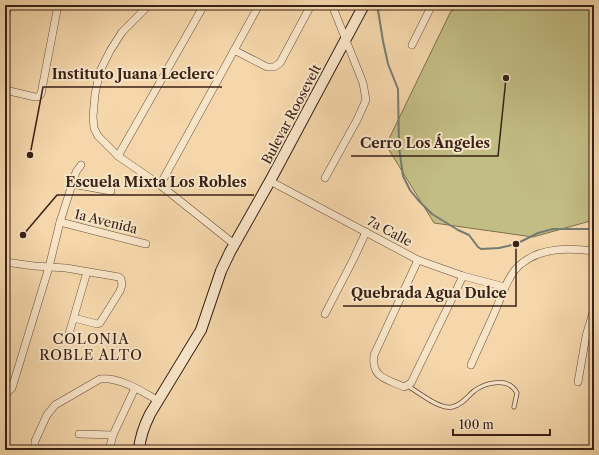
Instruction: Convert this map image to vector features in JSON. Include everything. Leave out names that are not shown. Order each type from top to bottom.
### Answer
[{"type":"main road","name":"Bulevar Roosevelt","points":[[139,450],[143,427],[157,400],[201,330],[221,271],[234,244],[270,181],[364,5]]},
{"type":"street","points":[[5,21],[8,5]]},
{"type":"street","points":[[5,90],[35,97],[40,96],[58,5]]},
{"type":"street","points":[[149,5],[122,32],[100,71],[95,94],[93,117],[94,128],[98,136],[118,156],[160,185],[234,244]]},
{"type":"street","points":[[118,156],[204,5]]},
{"type":"street","points":[[160,185],[259,5]]},
{"type":"street","points":[[234,50],[267,67],[274,67],[280,63],[311,5]]},
{"type":"street","points":[[325,178],[357,120],[366,100],[363,83],[332,5]]},
{"type":"street","points":[[412,45],[430,9],[430,5]]},
{"type":"street","points":[[5,395],[12,388],[50,265],[60,222],[76,172],[81,165]]},
{"type":"street","name":"7a Calle","points":[[270,181],[418,260],[463,276],[505,287]]},
{"type":"street","points":[[72,184],[111,191]]},
{"type":"street","name":"1a Avenida","points":[[60,222],[146,244]]},
{"type":"street","points":[[325,314],[366,232]]},
{"type":"street","points":[[471,365],[505,287],[516,268],[531,257],[546,252],[568,249],[594,251]]},
{"type":"street","points":[[418,260],[374,355],[373,363],[374,370],[379,376],[404,387],[411,383],[463,276]]},
{"type":"street","points":[[5,262],[50,265],[119,277],[121,279],[122,285],[120,291],[100,323],[96,324],[74,318]]},
{"type":"street","points":[[68,337],[87,272]]},
{"type":"street","points":[[578,382],[586,336],[594,309]]},
{"type":"street","points":[[36,450],[34,445],[35,441],[46,415],[55,405],[100,379],[108,378],[123,383],[157,400]]},
{"type":"street","points":[[109,450],[113,435],[135,388]]},
{"type":"street","points":[[79,434],[113,435]]},
{"type":"lane","points":[[408,386],[436,403],[451,407],[466,399],[473,391],[483,386],[503,382],[512,386],[517,393],[514,407]]},
{"type":"shaded area","points":[[467,5],[594,5],[594,220],[533,237],[434,223],[386,145],[451,11]]},
{"type":"waterway","points":[[375,5],[378,10],[388,64],[398,89],[399,147],[403,176],[410,190],[418,200],[432,214],[469,235],[481,249],[499,248],[516,244],[538,233],[553,229],[594,229]]},
{"type":"place","name":"Cerro Los Ángeles","points":[[506,78]]},
{"type":"place","name":"Instituto Juana Leclerc","points":[[30,155]]},
{"type":"place","name":"Escuela Mixta Los Robles","points":[[23,235]]},
{"type":"place","name":"Quebrada Agua Dulce","points":[[516,244]]},
{"type":"district","name":"COLONIA ROBLE ALTO","points":[[91,348]]}]
